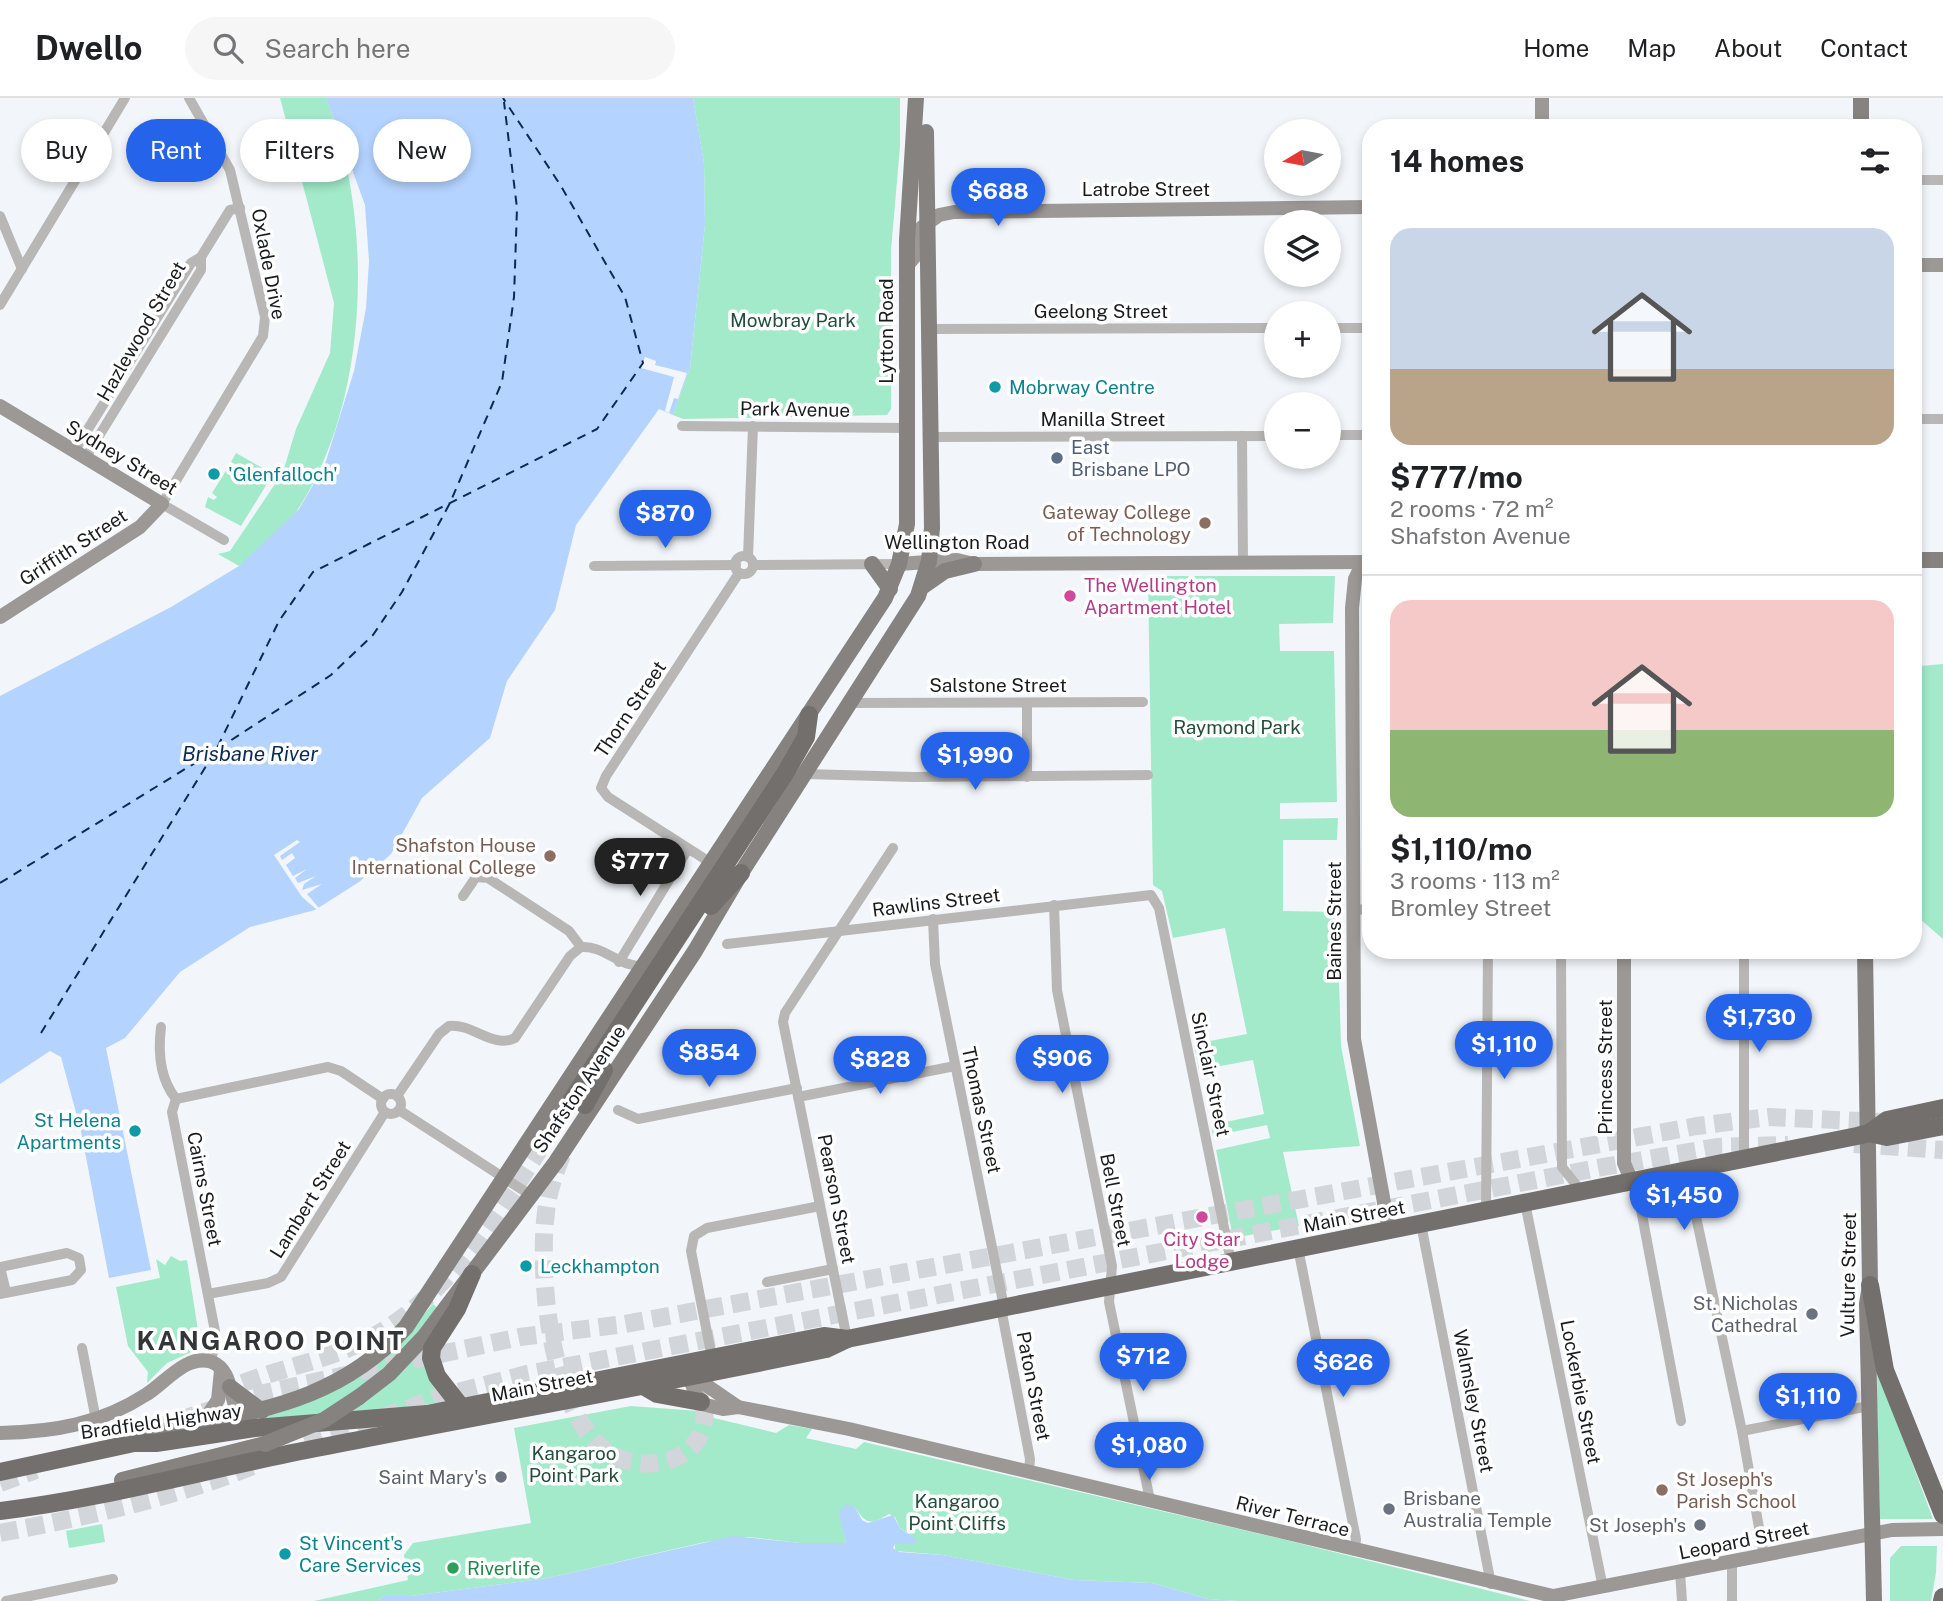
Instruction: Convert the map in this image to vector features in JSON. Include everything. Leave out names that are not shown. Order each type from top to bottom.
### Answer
[{"type":"highway","points":[[741,873],[715,900],[606,1067],[578,1103],[786,772],[806,737],[809,715]]},
{"type":"highway","name":"Main Street","points":[[1869,1133],[1887,1120],[1943,1108]]},
{"type":"highway","name":"Main Street","points":[[329,1424],[462,1408],[696,1367],[826,1349],[847,1339],[1869,1133],[1887,1137],[1943,1126]]},
{"type":"highway","points":[[462,1408],[437,1376],[430,1358],[432,1348],[457,1309],[472,1273]]},
{"type":"highway","points":[[1870,1285],[1885,1370],[1943,1515]]},
{"type":"highway","name":"Main Street","points":[[0,1501],[122,1480],[150,1479],[229,1462],[243,1462],[645,1387],[696,1367]]},
{"type":"highway","points":[[645,1387],[657,1394],[701,1402]]},
{"type":"highway","name":"Bradfield Highway","points":[[0,1472],[134,1443],[156,1443],[260,1427],[329,1424]]},
{"type":"highway","name":"Main Street","points":[[0,1511],[230,1468],[243,1462]]},
{"type":"main road","name":"Lytton Road","points":[[899,564],[907,524],[906,267],[916,98]]},
{"type":"main road","name":"Lytton Road","points":[[925,98],[932,528],[929,561]]},
{"type":"main road","points":[[1542,98],[1542,119]]},
{"type":"main road","points":[[1861,98],[1861,119]]},
{"type":"main road","name":"Latrobe Street","points":[[926,224],[939,215],[954,212],[1362,207]]},
{"type":"main road","points":[[906,267],[916,255],[917,238],[926,224]]},
{"type":"main road","points":[[1922,265],[1943,265]]},
{"type":"main road","name":"Sydney Street","points":[[0,406],[162,504]]},
{"type":"main road","name":"Griffith Street","points":[[0,617],[139,527],[162,504]]},
{"type":"main road","name":"Wellington Road","points":[[899,564],[957,560],[974,564],[1362,562]]},
{"type":"main road","points":[[1922,560],[1943,560]]},
{"type":"main road","name":"Shafston Avenue","points":[[134,1443],[152,1434],[239,1415],[260,1427],[324,1420],[359,1397],[408,1355],[472,1273],[599,1098],[904,622],[922,587],[929,561]]},
{"type":"main road","name":"Baines Street","points":[[1336,562],[1346,579],[1352,608]]},
{"type":"main road","points":[[872,564],[890,589]]},
{"type":"main road","name":"Shafston Avenue","points":[[122,1480],[260,1427],[295,1402],[329,1387],[362,1367],[387,1347],[417,1314],[890,589],[899,564]]},
{"type":"main road","points":[[922,587],[945,571],[974,564]]},
{"type":"main road","name":"Baines Street","points":[[1362,568],[1355,579],[1352,608],[1354,1045],[1389,1230]]},
{"type":"main road","name":"Princess Street","points":[[1624,959],[1624,1163],[1632,1182]]},
{"type":"main road","name":"Vulture Street","points":[[1865,959],[1870,1285],[1867,1304],[1868,1406],[1874,1601]]},
{"type":"main road","points":[[0,1433],[60,1430],[96,1420],[146,1395],[187,1365],[216,1366]]},
{"type":"main road","points":[[216,1366],[260,1427]]},
{"type":"main road","points":[[204,1422],[218,1400],[216,1366]]},
{"type":"main road","points":[[696,1367],[701,1402]]},
{"type":"main road","name":"River Terrace","points":[[696,1367],[710,1388],[738,1407]]},
{"type":"main road","points":[[230,1387],[239,1415]]},
{"type":"main road","name":"River Terrace","points":[[701,1402],[723,1409],[738,1407],[1029,1471],[1491,1584],[1553,1596]]},
{"type":"main road","name":"Main Street","points":[[0,1517],[30,1507]]},
{"type":"main road","name":"Leopard Street","points":[[1553,1596],[1872,1535],[1905,1530],[1943,1529]]},
{"type":"street","points":[[0,305],[125,98]]},
{"type":"street","name":"Oxlade Drive","points":[[162,504],[265,328],[228,164],[189,98]]},
{"type":"street","points":[[1922,180],[1943,180]]},
{"type":"street","name":"Hazlewood Street","points":[[81,454],[191,263],[201,257],[230,211],[240,208]]},
{"type":"street","points":[[0,216],[22,269]]},
{"type":"street","name":"Geelong Street","points":[[927,329],[1264,328]]},
{"type":"street","points":[[1341,328],[1362,328]]},
{"type":"street","points":[[1922,419],[1943,419]]},
{"type":"street","name":"Park Avenue","points":[[682,426],[908,428]]},
{"type":"street","points":[[594,566],[737,569],[747,574],[750,561],[753,426]]},
{"type":"street","points":[[1341,435],[1362,435]]},
{"type":"street","points":[[1242,436],[1243,562]]},
{"type":"street","name":"Manilla Street","points":[[930,437],[1264,436]]},
{"type":"street","name":"Sydney Street","points":[[162,504],[224,540]]},
{"type":"street","points":[[737,569],[740,558],[750,561]]},
{"type":"street","name":"Wellington Road","points":[[750,561],[899,564]]},
{"type":"street","name":"Thorn Street","points":[[711,863],[603,793],[602,782],[737,569]]},
{"type":"street","name":"Salstone Street","points":[[852,703],[1143,702]]},
{"type":"street","points":[[1027,703],[1027,777]]},
{"type":"street","points":[[806,774],[1027,777],[1148,775]]},
{"type":"street","name":"Pearson Street","points":[[847,1339],[784,1017],[893,848]]},
{"type":"street","points":[[619,962],[688,849]]},
{"type":"street","points":[[463,896],[476,877],[488,878],[569,931],[581,947]]},
{"type":"street","name":"Rawlins Street","points":[[726,944],[1151,895]]},
{"type":"street","name":"Sinclair Street","points":[[1151,895],[1158,908],[1231,1262]]},
{"type":"street","name":"Bell Street","points":[[1054,905],[1057,990],[1112,1266],[1109,1303],[1150,1500]]},
{"type":"street","points":[[1353,911],[1362,909]]},
{"type":"street","name":"Thomas Street","points":[[933,919],[935,964],[1003,1308]]},
{"type":"street","points":[[397,1096],[439,1034],[449,1026],[464,1027],[499,1041],[515,1038],[570,956],[581,947],[593,948],[633,967],[645,966]]},
{"type":"street","points":[[1486,1211],[1488,959]]},
{"type":"street","points":[[1561,959],[1562,1167],[1581,1192]]},
{"type":"street","points":[[1744,959],[1744,1158]]},
{"type":"street","name":"Cairns Street","points":[[161,1027],[161,1063],[165,1081],[176,1099],[172,1112],[216,1339],[216,1366]]},
{"type":"street","points":[[618,1110],[638,1119],[955,1066]]},
{"type":"street","points":[[176,1099],[328,1067],[341,1071],[383,1099]]},
{"type":"street","points":[[390,1094],[397,1096],[401,1102],[400,1110],[393,1114],[386,1112],[382,1106],[383,1099],[390,1094]]},
{"type":"street","points":[[400,1110],[529,1195]]},
{"type":"street","name":"Lambert Street","points":[[208,1294],[268,1283],[281,1277],[386,1112]]},
{"type":"street","points":[[1686,1170],[1742,1431],[1764,1556]]},
{"type":"street","points":[[1632,1182],[1639,1199],[1681,1421]]},
{"type":"street","name":"Lockerbie Street","points":[[1525,1203],[1603,1588]]},
{"type":"street","points":[[696,1367],[691,1251],[694,1236],[707,1228],[820,1206]]},
{"type":"street","name":"Walmsley Street","points":[[1421,1224],[1491,1584]]},
{"type":"street","points":[[1297,1248],[1356,1539],[1355,1551]]},
{"type":"street","points":[[67,1253],[79,1258],[82,1270],[72,1280],[3,1293],[0,1267],[67,1253]]},
{"type":"street","points":[[767,1282],[833,1269]]},
{"type":"street","name":"Paton Street","points":[[1003,1308],[1030,1459],[1029,1471]]},
{"type":"street","points":[[82,1348],[96,1420]]},
{"type":"street","points":[[1742,1431],[1868,1406]]},
{"type":"street","points":[[1732,1563],[1732,1601]]},
{"type":"street","points":[[1680,1572],[1682,1601]]},
{"type":"street","points":[[6,1601],[113,1579]]},
{"type":"green space","points":[[280,98],[326,98],[333,119],[286,119]]},
{"type":"green space","name":"Mowbray Park","points":[[693,98],[900,98],[900,147],[891,250],[891,409],[887,415],[683,419],[673,415],[690,368],[705,225],[704,163]]},
{"type":"green space","points":[[302,182],[349,182],[357,251],[357,306],[352,360],[340,413],[323,462],[300,506],[272,538],[239,566],[218,554],[230,551],[283,472],[296,429],[330,353],[334,303]]},
{"type":"green space","points":[[236,453],[273,474],[241,526],[205,507],[208,497],[214,500],[217,497],[212,493],[229,466],[234,468],[235,464],[231,462]]},
{"type":"green space","name":"Raymond Park","points":[[1148,576],[1335,576],[1333,623],[1279,624],[1280,651],[1334,651],[1337,802],[1280,803],[1280,819],[1338,818],[1337,840],[1283,840],[1283,911],[1337,912],[1341,1046],[1360,1146],[1283,1152],[1299,1226],[1233,1238],[1216,1150],[1270,1138],[1267,1125],[1213,1136],[1211,1125],[1264,1114],[1253,1060],[1199,1070],[1194,1044],[1247,1034],[1225,928],[1173,938],[1162,891],[1153,885]]},
{"type":"green space","points":[[1943,664],[1943,939],[1922,921],[1922,666]]},
{"type":"green space","points":[[171,1256],[180,1261],[187,1260],[200,1343],[196,1350],[167,1363],[147,1383],[148,1372],[128,1346],[116,1287],[160,1278],[156,1259],[165,1265]]},
{"type":"green space","points":[[433,1304],[438,1308],[399,1355],[369,1382],[321,1414],[266,1419],[267,1416],[319,1398],[360,1374],[396,1344]]},
{"type":"green space","points":[[430,1341],[451,1401],[340,1417]]},
{"type":"green space","points":[[1876,1366],[1933,1519],[1880,1519]]},
{"type":"green space","name":"Kangaroo Point Cliffs","points":[[631,1406],[712,1412],[714,1418],[776,1433],[789,1425],[812,1429],[806,1438],[856,1449],[864,1442],[1282,1539],[1530,1601],[1208,1599],[1152,1583],[1074,1580],[943,1555],[895,1551],[895,1544],[914,1544],[908,1533],[900,1528],[895,1517],[889,1514],[878,1520],[866,1520],[855,1507],[840,1513],[846,1543],[800,1543],[748,1537],[705,1542],[548,1578],[411,1596],[384,1596],[378,1601],[314,1601],[408,1580],[404,1555],[413,1543],[531,1523],[514,1428]]},
{"type":"green space","points":[[102,1524],[105,1542],[69,1548],[66,1531]]},
{"type":"green space","points":[[1901,1546],[1937,1546],[1931,1601],[1890,1601],[1890,1558]]},
{"type":"water","name":"Brisbane River","points":[[326,98],[693,98],[704,163],[705,225],[690,368],[673,415],[659,409],[576,525],[555,610],[507,681],[490,738],[422,798],[391,854],[359,882],[315,910],[250,927],[180,972],[125,1038],[106,1048],[151,1270],[109,1278],[81,1131],[61,1057],[50,1051],[0,1084],[0,696],[171,607],[239,566],[299,509],[325,464],[354,371],[366,308],[369,261],[365,205],[357,182],[359,182],[359,119],[334,119]]},
{"type":"water","points":[[846,1504],[855,1507],[862,1520],[868,1523],[893,1515],[900,1528],[917,1540],[914,1544],[895,1544],[893,1548],[899,1552],[943,1555],[1074,1580],[1152,1583],[1208,1599],[1238,1601],[378,1601],[384,1596],[411,1596],[548,1578],[734,1536],[800,1543],[846,1543],[839,1513]]},
{"type":"pier","points":[[645,357],[656,361],[655,365],[687,373],[678,399],[674,398],[669,413],[665,411],[674,377],[641,368]]},
{"type":"pier","points":[[297,840],[300,842],[280,856],[282,860],[292,853],[295,858],[286,865],[293,876],[307,869],[295,878],[298,883],[316,876],[304,884],[302,890],[322,884],[307,894],[319,908],[316,909],[302,897],[274,855]]},
{"type":"ferry route","points":[[41,1033],[216,750],[279,621],[313,572],[597,429],[643,363],[625,297],[561,186],[503,98]]},
{"type":"ferry route","points":[[0,883],[216,750],[331,675],[373,635],[402,592],[450,503],[502,382],[514,297],[517,208],[504,102]]},
{"type":"tunnel","points":[[218,1394],[354,1346],[390,1326],[422,1301],[478,1240],[571,1101]]},
{"type":"tunnel","points":[[152,1429],[260,1394],[520,1337],[625,1324],[1697,1126],[1769,1117],[1881,1122]]},
{"type":"tunnel","points":[[1854,1144],[1943,1150]]},
{"type":"tunnel","points":[[306,1445],[442,1396],[527,1374],[1603,1167],[1717,1147],[1788,1145]]},
{"type":"tunnel","points":[[562,1155],[546,1212],[546,1303],[559,1371],[570,1402],[584,1428],[602,1448],[620,1459],[660,1463],[678,1457],[692,1446],[702,1432],[704,1413],[699,1390]]},
{"type":"tunnel","points":[[0,1533],[128,1506],[192,1488],[253,1466]]},
{"type":"tunnel","points":[[0,1483],[36,1470]]},
{"type":"place","name":"Mobrway Centre","points":[[995,387]]},
{"type":"place","name":"East Brisbane LPO","points":[[1057,458]]},
{"type":"place","name":"'Glenfalloch'","points":[[214,474]]},
{"type":"place","name":"Gateway College of Technology","points":[[1205,523]]},
{"type":"place","name":"The Wellington Apartment Hotel","points":[[1070,596]]},
{"type":"place","name":"Shafston House International College","points":[[550,856]]},
{"type":"place","name":"St Helena Apartments","points":[[135,1131]]},
{"type":"place","name":"City Star Lodge","points":[[1202,1217]]},
{"type":"place","name":"Leckhampton","points":[[526,1266]]},
{"type":"place","name":"St. Nicholas Cathedral","points":[[1812,1314]]},
{"type":"place","name":"Saint Mary's","points":[[501,1477]]},
{"type":"place","name":"St Joseph's Parish School","points":[[1662,1490]]},
{"type":"place","name":"Brisbane Australia Temple","points":[[1389,1509]]},
{"type":"place","name":"St Joseph's","points":[[1700,1525]]},
{"type":"place","name":"St Vincent's Care Services","points":[[285,1554]]},
{"type":"place","name":"Riverlife","points":[[453,1568]]},
{"type":"district","name":"KANGAROO POINT","points":[[271,1341]]},
{"type":"park label","name":"Kangaroo Point Park","points":[[574,1464]]}]
